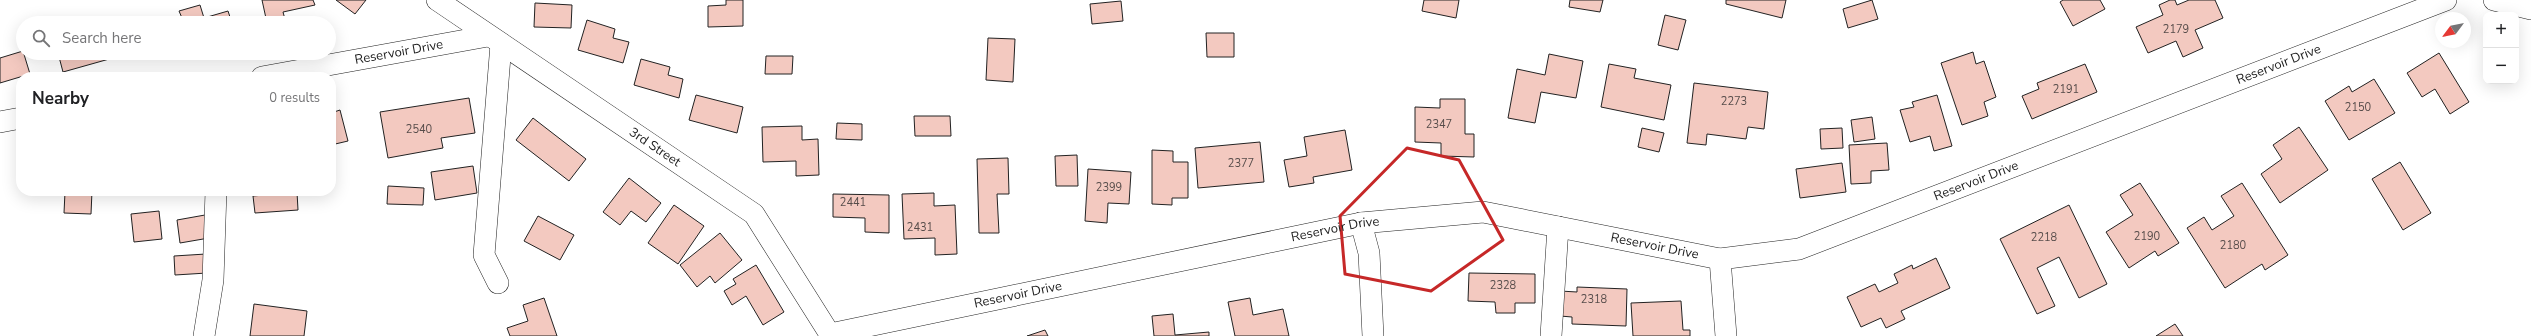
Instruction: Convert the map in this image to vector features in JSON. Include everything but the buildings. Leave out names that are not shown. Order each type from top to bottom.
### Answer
[{"type":"street","name":"3rd Street","points":[[437,0],[754,214],[831,335]]},
{"type":"street","name":"Reservoir Drive","points":[[831,335],[1361,223],[1483,212],[1720,259],[1799,249],[2446,0]]},
{"type":"street","points":[[2494,0],[2531,9]]},
{"type":"street","name":"Reservoir Drive","points":[[293,72],[495,40]]},
{"type":"street","points":[[495,40],[484,255],[498,283]]},
{"type":"street","points":[[0,122],[16,119]]},
{"type":"street","points":[[204,336],[213,280],[216,196]]},
{"type":"street","points":[[1361,223],[1369,253],[1373,336]]},
{"type":"street","points":[[1551,336],[1558,227]]},
{"type":"street","points":[[1720,259],[1726,336]]},
{"type":"highlighted area","points":[[1407,148],[1459,160],[1503,240],[1431,291],[1345,274],[1340,216]]}]
